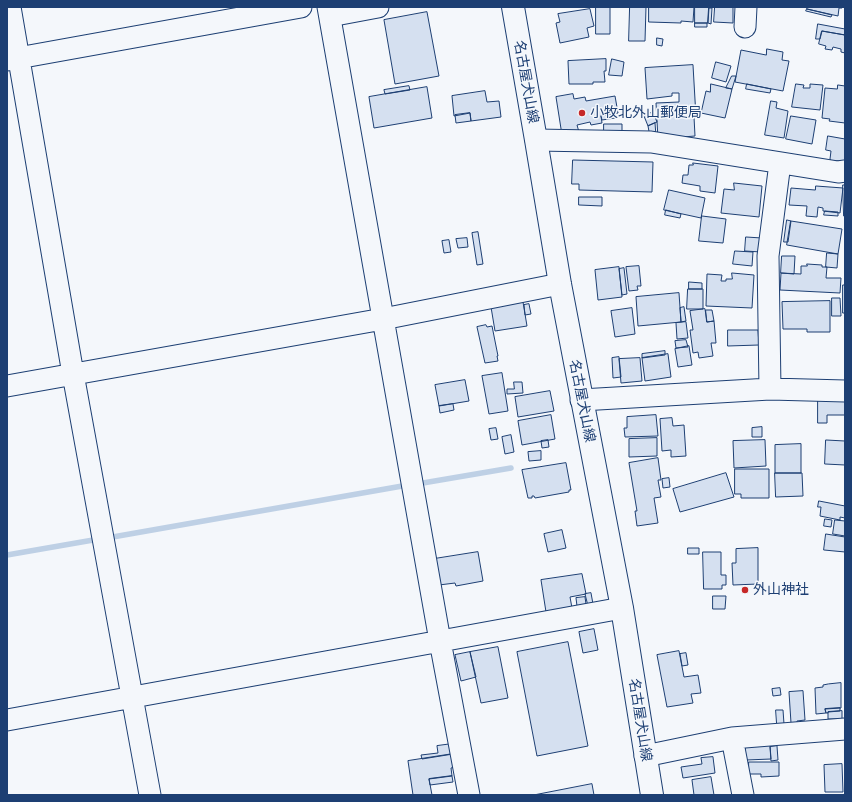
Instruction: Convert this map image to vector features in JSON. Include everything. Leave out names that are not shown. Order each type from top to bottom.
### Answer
[{"type":"main road","name":"名古屋犬山線","points":[[513,7],[581,400],[622,608],[652,795]]},
{"type":"street","points":[[10,7],[13,59],[73,374],[150,795]]},
{"type":"street","points":[[13,59],[301,7]]},
{"type":"street","points":[[378,7],[329,11],[440,641],[469,795]]},
{"type":"street","points":[[536,140],[651,142],[838,172],[845,171]]},
{"type":"street","points":[[770,389],[768,256],[780,163]]},
{"type":"street","points":[[7,386],[383,319],[560,284]]},
{"type":"street","points":[[581,400],[770,389],[845,391]]},
{"type":"street","points":[[7,720],[622,608]]},
{"type":"street","points":[[645,756],[732,738],[845,730]]},
{"type":"street","points":[[732,738],[743,795]]},
{"type":"building","points":[[596,7],[610,7],[610,34],[596,34]]},
{"type":"building","points":[[630,7],[646,7],[645,41],[629,41]]},
{"type":"building","points":[[649,7],[694,7],[693,22],[649,22]]},
{"type":"building","points":[[695,7],[709,7],[708,23],[695,23]]},
{"type":"building","points":[[715,7],[733,7],[733,23],[714,22]]},
{"type":"building","points":[[808,7],[842,8],[839,8],[838,16],[807,9]]},
{"type":"building","points":[[709,8],[712,8],[711,24],[708,23]]},
{"type":"building","points":[[590,9],[594,26],[587,28],[589,37],[560,43],[556,23],[560,22],[558,14]]},
{"type":"building","points":[[807,9],[832,15],[831,17],[806,11]]},
{"type":"building","points":[[427,12],[439,76],[395,84],[384,20]]},
{"type":"building","points":[[695,23],[707,23],[707,27],[695,27]]},
{"type":"building","points":[[818,24],[845,29],[845,35],[822,31],[820,39],[816,39]]},
{"type":"building","points":[[822,31],[845,35],[845,53],[841,52],[841,49],[833,47],[832,50],[825,49],[826,46],[819,44]]},
{"type":"building","points":[[657,38],[663,39],[662,46],[657,45]]},
{"type":"building","points":[[767,49],[783,52],[782,60],[789,61],[783,91],[735,82],[741,50],[766,55]]},
{"type":"building","points":[[606,59],[606,71],[604,71],[605,82],[593,82],[593,84],[569,84],[568,61]]},
{"type":"building","points":[[612,59],[624,62],[622,76],[609,75]]},
{"type":"building","points":[[716,62],[731,66],[726,82],[712,78]]},
{"type":"building","points":[[693,65],[696,117],[694,117],[695,136],[658,139],[656,103],[679,102],[679,93],[672,93],[672,96],[647,99],[645,68]]},
{"type":"building","points":[[732,76],[736,76],[732,89],[726,88]]},
{"type":"building","points":[[711,84],[732,89],[725,118],[701,113],[706,91],[710,92]]},
{"type":"building","points":[[747,84],[771,89],[770,93],[746,89]]},
{"type":"building","points":[[796,84],[804,85],[803,88],[810,88],[810,84],[823,85],[820,110],[792,107]]},
{"type":"building","points":[[838,85],[845,86],[845,123],[829,121],[830,119],[822,118],[825,88],[837,89]]},
{"type":"building","points":[[409,86],[410,90],[385,94],[384,90]]},
{"type":"building","points":[[427,87],[432,118],[374,128],[369,97]]},
{"type":"building","points":[[485,91],[487,102],[499,101],[501,117],[471,121],[470,113],[454,116],[452,96]]},
{"type":"building","points":[[573,94],[574,99],[585,97],[586,101],[615,96],[618,113],[601,116],[602,123],[591,125],[590,122],[577,125],[579,132],[562,135],[556,97]]},
{"type":"building","points":[[771,101],[777,102],[776,108],[788,111],[784,138],[765,135]]},
{"type":"building","points":[[653,112],[657,122],[648,126],[644,116]]},
{"type":"building","points":[[470,113],[471,121],[456,123],[455,115]]},
{"type":"building","points":[[615,114],[615,118],[602,120],[601,116]]},
{"type":"building","points":[[791,116],[816,120],[812,144],[786,139]]},
{"type":"building","points":[[655,123],[656,136],[650,137],[648,126]]},
{"type":"building","points":[[604,124],[622,124],[622,137],[604,137]]},
{"type":"building","points":[[828,136],[845,139],[845,161],[831,161],[831,151],[826,150]]},
{"type":"building","points":[[573,160],[653,162],[652,192],[579,190],[579,184],[572,184]]},
{"type":"building","points":[[693,163],[718,166],[715,193],[700,191],[700,186],[682,183],[683,175],[688,175],[689,165],[693,165]]},
{"type":"building","points":[[734,183],[762,186],[759,217],[721,213],[724,189],[734,190]]},
{"type":"building","points":[[843,185],[845,185],[845,216],[844,216]]},
{"type":"building","points":[[816,186],[843,188],[840,213],[823,211],[823,208],[818,207],[817,217],[806,216],[807,206],[789,205],[791,188],[815,190]]},
{"type":"building","points":[[669,190],[705,198],[701,218],[664,210]]},
{"type":"building","points":[[579,197],[602,197],[602,206],[579,205]]},
{"type":"building","points":[[666,210],[681,214],[680,218],[665,215]]},
{"type":"building","points":[[825,211],[838,212],[838,216],[824,215]]},
{"type":"building","points":[[702,216],[726,219],[723,243],[699,241]]},
{"type":"building","points":[[787,220],[791,221],[788,242],[784,242]]},
{"type":"building","points":[[791,221],[842,229],[838,254],[787,245]]},
{"type":"building","points":[[478,232],[483,264],[477,265],[472,233]]},
{"type":"building","points":[[746,237],[762,238],[761,252],[745,251]]},
{"type":"building","points":[[467,238],[468,247],[458,248],[456,239]]},
{"type":"building","points":[[449,240],[451,252],[444,253],[442,241]]},
{"type":"building","points":[[735,251],[753,252],[752,266],[733,264]]},
{"type":"building","points":[[827,253],[838,254],[837,268],[826,267]]},
{"type":"building","points":[[782,256],[795,256],[794,274],[781,273]]},
{"type":"building","points":[[807,264],[822,265],[822,267],[827,267],[826,278],[841,278],[840,293],[780,290],[781,273],[801,274],[801,266],[807,266]]},
{"type":"building","points":[[639,266],[641,286],[637,286],[638,290],[629,291],[626,267]]},
{"type":"building","points":[[619,267],[622,297],[598,300],[595,270]]},
{"type":"building","points":[[624,268],[627,294],[622,295],[619,269]]},
{"type":"building","points":[[732,273],[754,275],[752,308],[706,306],[707,274],[722,275],[721,281],[726,281],[726,279],[732,279]]},
{"type":"building","points":[[689,282],[702,283],[702,289],[689,289]]},
{"type":"building","points":[[843,285],[845,285],[845,313],[843,313]]},
{"type":"building","points":[[688,289],[703,289],[703,309],[687,309]]},
{"type":"building","points":[[679,293],[681,322],[638,326],[636,297]]},
{"type":"building","points":[[832,298],[840,298],[841,316],[832,316]]},
{"type":"building","points":[[830,301],[830,332],[807,332],[807,329],[783,329],[782,302]]},
{"type":"building","points":[[523,302],[527,326],[495,331],[491,307]]},
{"type":"building","points":[[529,304],[531,314],[525,315],[524,305]]},
{"type":"building","points":[[684,307],[686,321],[681,322],[680,308]]},
{"type":"building","points":[[632,308],[635,334],[615,337],[611,311]]},
{"type":"building","points":[[705,309],[707,322],[714,321],[716,343],[711,343],[713,356],[699,358],[698,352],[693,353],[690,330],[693,330],[690,311]]},
{"type":"building","points":[[706,310],[712,310],[714,321],[707,322]]},
{"type":"building","points":[[686,322],[688,338],[677,339],[676,323]]},
{"type":"building","points":[[486,325],[487,327],[492,326],[498,361],[485,363],[477,327]]},
{"type":"building","points":[[728,330],[758,330],[759,345],[728,346]]},
{"type":"building","points":[[686,340],[688,347],[676,348],[675,341]]},
{"type":"building","points":[[689,346],[692,365],[678,367],[675,349]]},
{"type":"building","points":[[665,351],[665,355],[642,358],[642,354]]},
{"type":"building","points":[[668,354],[671,377],[645,381],[642,358]]},
{"type":"building","points":[[619,357],[621,377],[613,378],[612,358]]},
{"type":"building","points":[[640,358],[642,381],[621,383],[619,359]]},
{"type":"building","points":[[502,373],[508,411],[489,414],[482,376]]},
{"type":"building","points":[[465,380],[469,401],[439,406],[435,385]]},
{"type":"building","points":[[514,382],[522,382],[523,393],[507,394],[507,389],[514,389]]},
{"type":"building","points":[[550,391],[554,411],[518,417],[515,397]]},
{"type":"building","points":[[818,400],[845,400],[845,415],[827,415],[827,423],[818,423]]},
{"type":"building","points":[[453,404],[454,410],[440,413],[439,406]]},
{"type":"building","points":[[551,415],[555,439],[522,445],[518,421]]},
{"type":"building","points":[[656,415],[658,436],[625,437],[624,428],[627,428],[627,417]]},
{"type":"building","points":[[672,418],[673,426],[684,425],[686,456],[671,457],[671,450],[662,451],[660,419]]},
{"type":"building","points":[[762,427],[762,437],[752,437],[752,428]]},
{"type":"building","points":[[496,428],[498,439],[491,440],[489,429]]},
{"type":"building","points":[[511,435],[514,452],[505,454],[502,437]]},
{"type":"building","points":[[657,438],[657,456],[629,457],[629,439]]},
{"type":"building","points":[[548,440],[549,447],[542,448],[541,441]]},
{"type":"building","points":[[765,440],[766,466],[734,468],[733,441]]},
{"type":"building","points":[[826,440],[845,441],[845,465],[825,464]]},
{"type":"building","points":[[801,444],[801,473],[775,473],[775,445]]},
{"type":"building","points":[[541,451],[541,460],[529,461],[528,452]]},
{"type":"building","points":[[658,458],[661,480],[658,480],[661,497],[654,498],[658,523],[637,526],[635,511],[637,511],[629,463]]},
{"type":"building","points":[[566,463],[571,490],[569,490],[569,492],[535,498],[532,496],[532,498],[528,498],[522,470]]},
{"type":"building","points":[[735,469],[769,469],[769,498],[741,498],[741,494],[735,494]]},
{"type":"building","points":[[726,473],[734,497],[680,512],[673,489]]},
{"type":"building","points":[[775,473],[802,473],[803,496],[776,497]]},
{"type":"building","points":[[669,478],[670,487],[663,488],[662,479]]},
{"type":"building","points":[[819,501],[845,506],[845,518],[840,517],[840,520],[820,516],[821,507],[818,507]]},
{"type":"building","points":[[825,519],[832,520],[831,527],[824,526]]},
{"type":"building","points":[[835,520],[845,521],[845,536],[833,534]]},
{"type":"building","points":[[562,530],[566,548],[548,552],[544,534]]},
{"type":"building","points":[[826,534],[845,537],[845,552],[824,550]]},
{"type":"building","points":[[688,548],[699,548],[699,554],[688,554]]},
{"type":"building","points":[[758,548],[758,584],[733,585],[732,563],[736,563],[736,549]]},
{"type":"building","points":[[478,552],[483,581],[456,586],[455,583],[439,585],[434,559]]},
{"type":"building","points":[[703,552],[721,552],[721,575],[726,575],[726,585],[722,585],[722,589],[704,589]]},
{"type":"building","points":[[582,574],[586,594],[570,597],[572,608],[546,612],[541,580]]},
{"type":"building","points":[[591,593],[593,604],[588,606],[585,594]]},
{"type":"building","points":[[713,596],[726,596],[725,609],[713,609]]},
{"type":"building","points":[[585,597],[586,604],[577,606],[576,598]]},
{"type":"building","points":[[594,629],[598,650],[583,653],[579,632]]},
{"type":"building","points":[[568,642],[588,746],[537,756],[517,652]]},
{"type":"building","points":[[498,647],[508,698],[481,703],[470,652]]},
{"type":"building","points":[[679,651],[684,677],[698,675],[701,693],[691,694],[693,703],[667,707],[657,655]]},
{"type":"building","points":[[470,652],[476,677],[461,681],[455,655]]},
{"type":"building","points":[[686,653],[688,665],[682,666],[680,654]]},
{"type":"building","points":[[841,683],[841,708],[825,709],[826,713],[816,714],[815,688],[823,687],[823,685],[828,684]]},
{"type":"building","points":[[780,688],[781,695],[773,696],[772,689]]},
{"type":"building","points":[[803,691],[805,720],[797,721],[797,723],[791,723],[789,692]]},
{"type":"building","points":[[840,708],[840,711],[828,713],[826,713],[825,709]]},
{"type":"building","points":[[776,710],[783,710],[784,724],[777,724]]},
{"type":"building","points":[[842,711],[842,719],[828,719],[828,712]]},
{"type":"building","points":[[452,744],[453,754],[422,759],[421,755],[438,753],[437,746]]},
{"type":"building","points":[[770,745],[771,759],[746,760],[745,747]]},
{"type":"building","points":[[777,746],[778,760],[771,761],[770,747]]},
{"type":"building","points":[[453,754],[455,767],[451,768],[452,776],[429,779],[432,795],[413,795],[408,761]]},
{"type":"building","points":[[713,757],[715,773],[683,778],[681,767],[702,764],[701,758]]},
{"type":"building","points":[[749,762],[779,762],[779,776],[761,777],[761,774],[749,774]]},
{"type":"building","points":[[842,764],[843,792],[825,792],[824,765]]},
{"type":"building","points":[[452,776],[453,782],[430,785],[429,779]]},
{"type":"building","points":[[711,777],[714,795],[694,795],[692,780]]},
{"type":"building","points":[[592,784],[594,795],[534,795]]},
{"type":"waterway","points":[[417,484],[511,468]]},
{"type":"waterway","points":[[107,538],[408,485]]},
{"type":"waterway","points":[[7,555],[99,539]]},
{"type":"place","name":"小牧北外山郵便局","points":[[582,113]]},
{"type":"place","name":"外山神社","points":[[745,590]]}]
